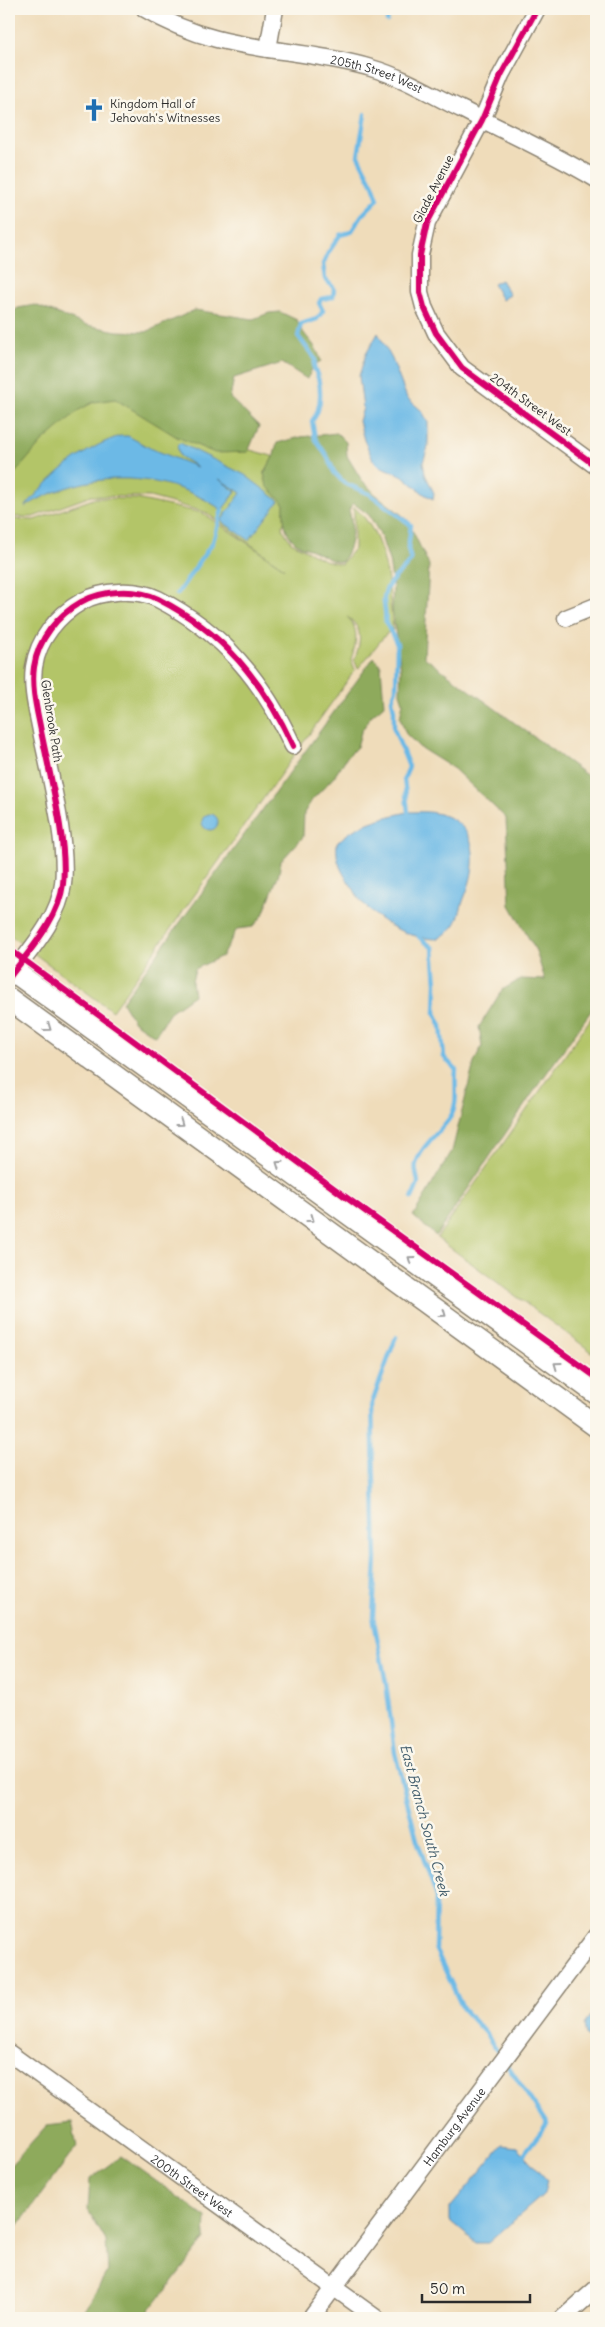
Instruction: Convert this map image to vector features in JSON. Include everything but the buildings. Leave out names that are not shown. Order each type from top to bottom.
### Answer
[{"type":"main road","points":[[10,972],[596,1393]]},
{"type":"main road","points":[[9,999],[596,1426]]},
{"type":"street","name":"205th Street West","points":[[145,9],[174,25],[207,37],[268,50],[339,59],[374,68],[482,120],[596,179]]},
{"type":"street","points":[[268,50],[275,9]]},
{"type":"street","name":"Glade Avenue","points":[[476,378],[453,358],[436,333],[424,307],[419,274],[422,239],[430,214],[482,120],[501,75],[537,9]]},
{"type":"street","name":"204th Street West","points":[[476,378],[596,466]]},
{"type":"street","name":"Glenbrook Path","points":[[10,972],[47,924],[63,885],[61,847],[36,707],[34,666],[40,645],[52,626],[69,609],[86,599],[109,592],[129,592],[153,597],[169,605],[209,632],[247,668],[276,711],[293,746]]},
{"type":"street","points":[[566,618],[596,606]]},
{"type":"street","name":"Hamburg Avenue","points":[[311,2318],[596,1936]]},
{"type":"street","name":"200th Street West","points":[[9,2053],[376,2318]]},
{"type":"street","points":[[563,2318],[596,2289]]},
{"type":"green space","points":[[35,305],[86,325],[117,331],[146,332],[195,310],[253,319],[269,313],[280,312],[297,320],[316,348],[321,361],[314,365],[307,379],[282,363],[234,378],[230,398],[259,426],[248,452],[215,453],[177,437],[115,399],[94,402],[79,410],[42,442],[9,480],[9,315],[18,308]]},
{"type":"green space","points":[[105,394],[239,447],[272,456],[280,480],[292,500],[282,528],[291,542],[324,560],[341,564],[354,549],[354,507],[374,533],[380,548],[388,580],[393,630],[386,634],[358,669],[354,659],[358,648],[359,631],[347,617],[354,626],[356,637],[351,659],[355,670],[112,1011],[9,935],[9,519],[34,520],[96,498],[136,499],[203,513],[284,568],[205,512],[150,497],[91,496],[33,517],[9,517],[9,471],[73,410]]},
{"type":"green space","points":[[337,433],[346,442],[347,456],[361,479],[375,494],[407,519],[429,565],[424,657],[596,782],[596,1004],[541,1081],[436,1236],[413,1216],[452,1151],[474,1063],[482,1046],[479,1027],[502,990],[521,979],[545,980],[536,951],[510,905],[506,818],[454,769],[419,747],[406,734],[400,718],[403,702],[400,693],[401,669],[392,610],[393,586],[389,561],[381,536],[369,515],[353,503],[349,510],[352,537],[346,555],[342,562],[327,558],[301,546],[290,537],[284,521],[284,504],[267,486],[264,474],[274,455],[277,443],[301,437]]},
{"type":"green space","points":[[374,657],[381,666],[384,705],[371,716],[361,732],[357,747],[347,757],[334,777],[312,800],[304,813],[303,837],[281,861],[279,873],[263,915],[253,927],[237,929],[222,956],[195,969],[192,982],[194,995],[171,1011],[155,1036],[134,1022],[122,1002]]},
{"type":"green space","points":[[596,1011],[596,1355],[437,1238]]},
{"type":"green space","points":[[72,2122],[77,2146],[9,2238],[9,2167],[47,2125]]},
{"type":"green space","points":[[121,2156],[206,2217],[205,2239],[144,2318],[80,2318],[108,2271],[106,2241],[88,2210],[90,2179]]},
{"type":"water","points":[[501,280],[510,295],[502,300],[493,284]]},
{"type":"water","points":[[378,333],[392,359],[407,398],[422,411],[428,422],[428,447],[423,462],[425,474],[434,493],[433,499],[424,494],[403,476],[379,466],[373,460],[364,440],[359,421],[363,408],[359,376],[366,354]]},
{"type":"water","points":[[120,436],[128,436],[150,448],[197,467],[180,456],[177,446],[180,443],[245,475],[279,501],[249,540],[221,521],[241,493],[219,479],[236,492],[222,510],[199,497],[174,487],[149,481],[124,479],[98,480],[73,486],[25,507],[45,485],[80,456],[106,441]]},
{"type":"water","points":[[408,812],[432,812],[449,818],[460,825],[468,834],[472,845],[473,857],[470,883],[459,916],[455,925],[438,939],[406,933],[386,923],[368,909],[358,898],[338,862],[337,843],[345,836],[370,822]]},
{"type":"water","points":[[210,814],[218,822],[210,830],[202,822]]},
{"type":"water","points":[[596,2008],[596,2043],[586,2036],[584,2025]]},
{"type":"water","points":[[502,2145],[517,2147],[547,2180],[544,2194],[488,2243],[476,2243],[450,2221],[450,2208]]},
{"type":"waterway","name":"East Branch South Creek","points":[[387,21],[391,9]]},
{"type":"waterway","name":"East Branch South Creek","points":[[365,114],[358,156],[378,199],[362,215],[351,232],[340,235],[328,253],[323,264],[325,279],[334,288],[333,297],[321,299],[319,303],[323,311],[317,319],[301,324],[298,336],[315,359],[314,368],[319,380],[320,402],[316,416],[312,421],[315,438],[328,458],[334,472],[344,483],[370,494],[411,525],[408,549],[411,560],[388,587],[385,592],[384,601],[385,621],[397,644],[396,689],[392,700],[394,729],[409,767],[404,779],[408,812]]},
{"type":"waterway","points":[[177,594],[213,542],[222,510]]},
{"type":"waterway","name":"East Branch South Creek","points":[[412,1198],[418,1183],[416,1166],[419,1157],[451,1116],[455,1105],[456,1093],[456,1070],[444,1057],[441,1026],[435,1013],[436,983],[433,948],[419,937]]},
{"type":"waterway","name":"East Branch South Creek","points":[[396,1337],[372,1403],[376,1559],[373,1616],[386,1683],[395,1753],[417,1840],[436,1894],[435,1948],[463,2009],[486,2034],[501,2057]]},
{"type":"waterway","name":"East Branch South Creek","points":[[506,2063],[547,2124],[520,2159]]},
{"type":"cycle path","points":[[537,9],[501,75],[482,120],[427,223],[420,255],[420,292],[424,307],[436,333],[462,368],[596,466]]},
{"type":"cycle path","points":[[9,978],[34,946],[56,910],[63,884],[64,867],[60,828],[36,707],[33,675],[36,657],[50,629],[73,607],[99,595],[130,592],[149,595],[181,612],[202,627],[239,660],[268,700],[293,746]]},
{"type":"cycle path","points":[[9,949],[347,1198],[596,1377]]},
{"type":"place","name":"Kingdom Hall of Jehovah's Witnesses","points":[[94,110]]}]
